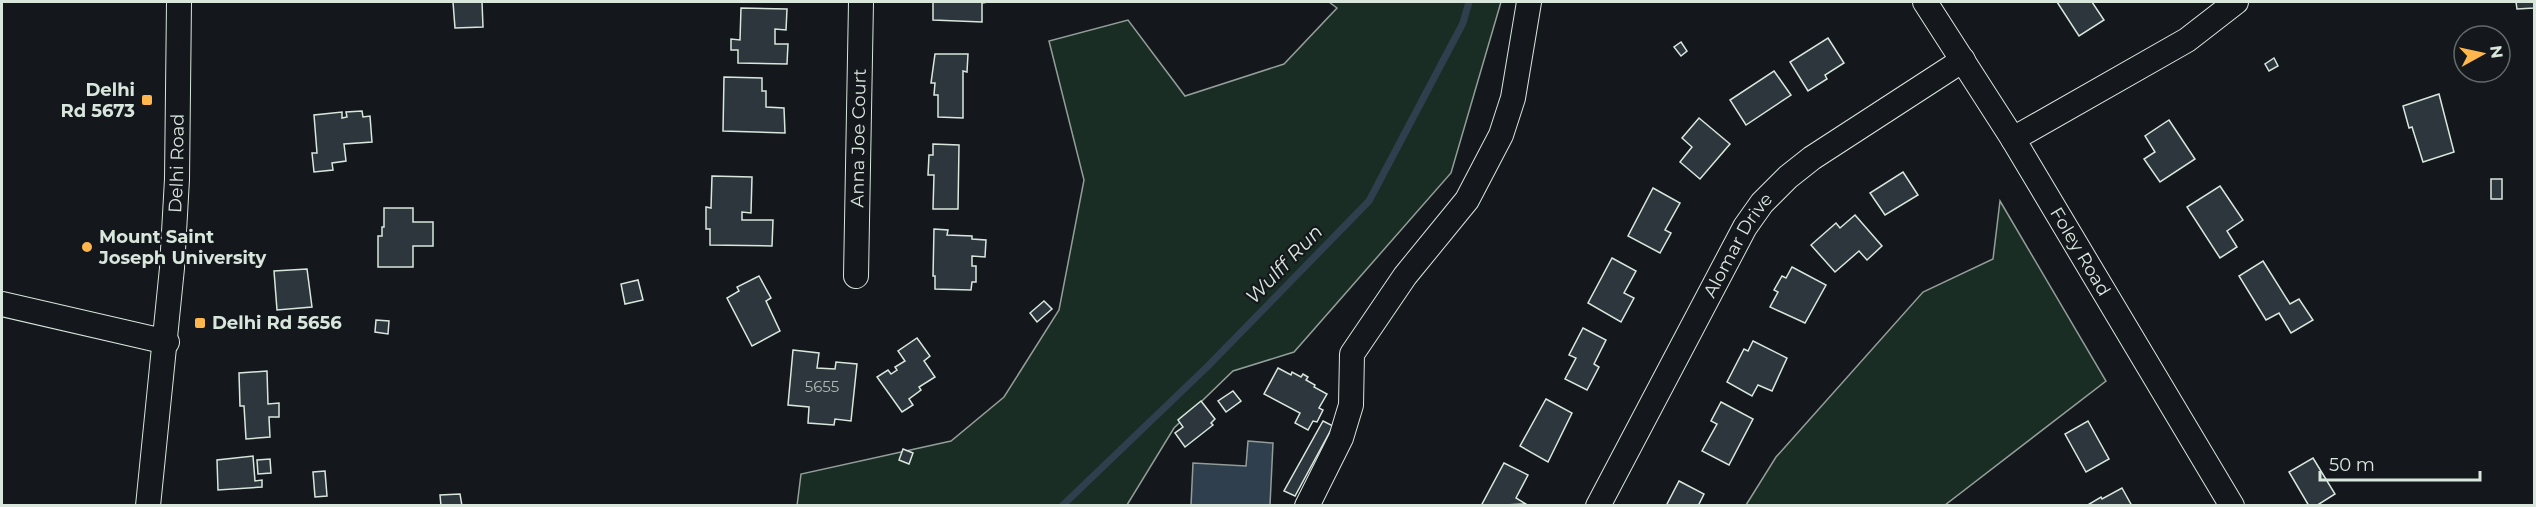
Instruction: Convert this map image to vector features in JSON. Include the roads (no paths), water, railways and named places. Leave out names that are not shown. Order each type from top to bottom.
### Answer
[{"type":"street","name":"Delhi Road","points":[[148,506],[166,342],[177,179],[179,2]]},
{"type":"street","name":"Anna Joe Court","points":[[856,276],[861,2]]},
{"type":"street","points":[[1307,506],[1341,438],[1351,405],[1352,354],[1405,276],[1467,200],[1501,135],[1513,98],[1529,2]]},
{"type":"street","name":"Foley Road","points":[[1925,2],[2013,139],[2232,506]]},
{"type":"street","points":[[2013,139],[2187,40],[2236,2]]},
{"type":"street","name":"Alomar Drive","points":[[1598,506],[1745,227],[1762,203],[1788,177],[1812,158],[1962,60]]},
{"type":"street","points":[[2,304],[166,342]]},
{"type":"water","points":[[1248,441],[1273,443],[1270,505],[1191,505],[1193,463],[1246,466]]},
{"type":"waterway","name":"Wulff Run","points":[[1062,506],[1208,366],[1369,201],[1463,23],[1469,2]]},
{"type":"place","name":"Delhi Rd 5673","points":[[147,100]]},
{"type":"place","name":"Mount Saint Joseph University","points":[[87,247]]},
{"type":"place","name":"Delhi Rd 5656","points":[[200,323]]}]
